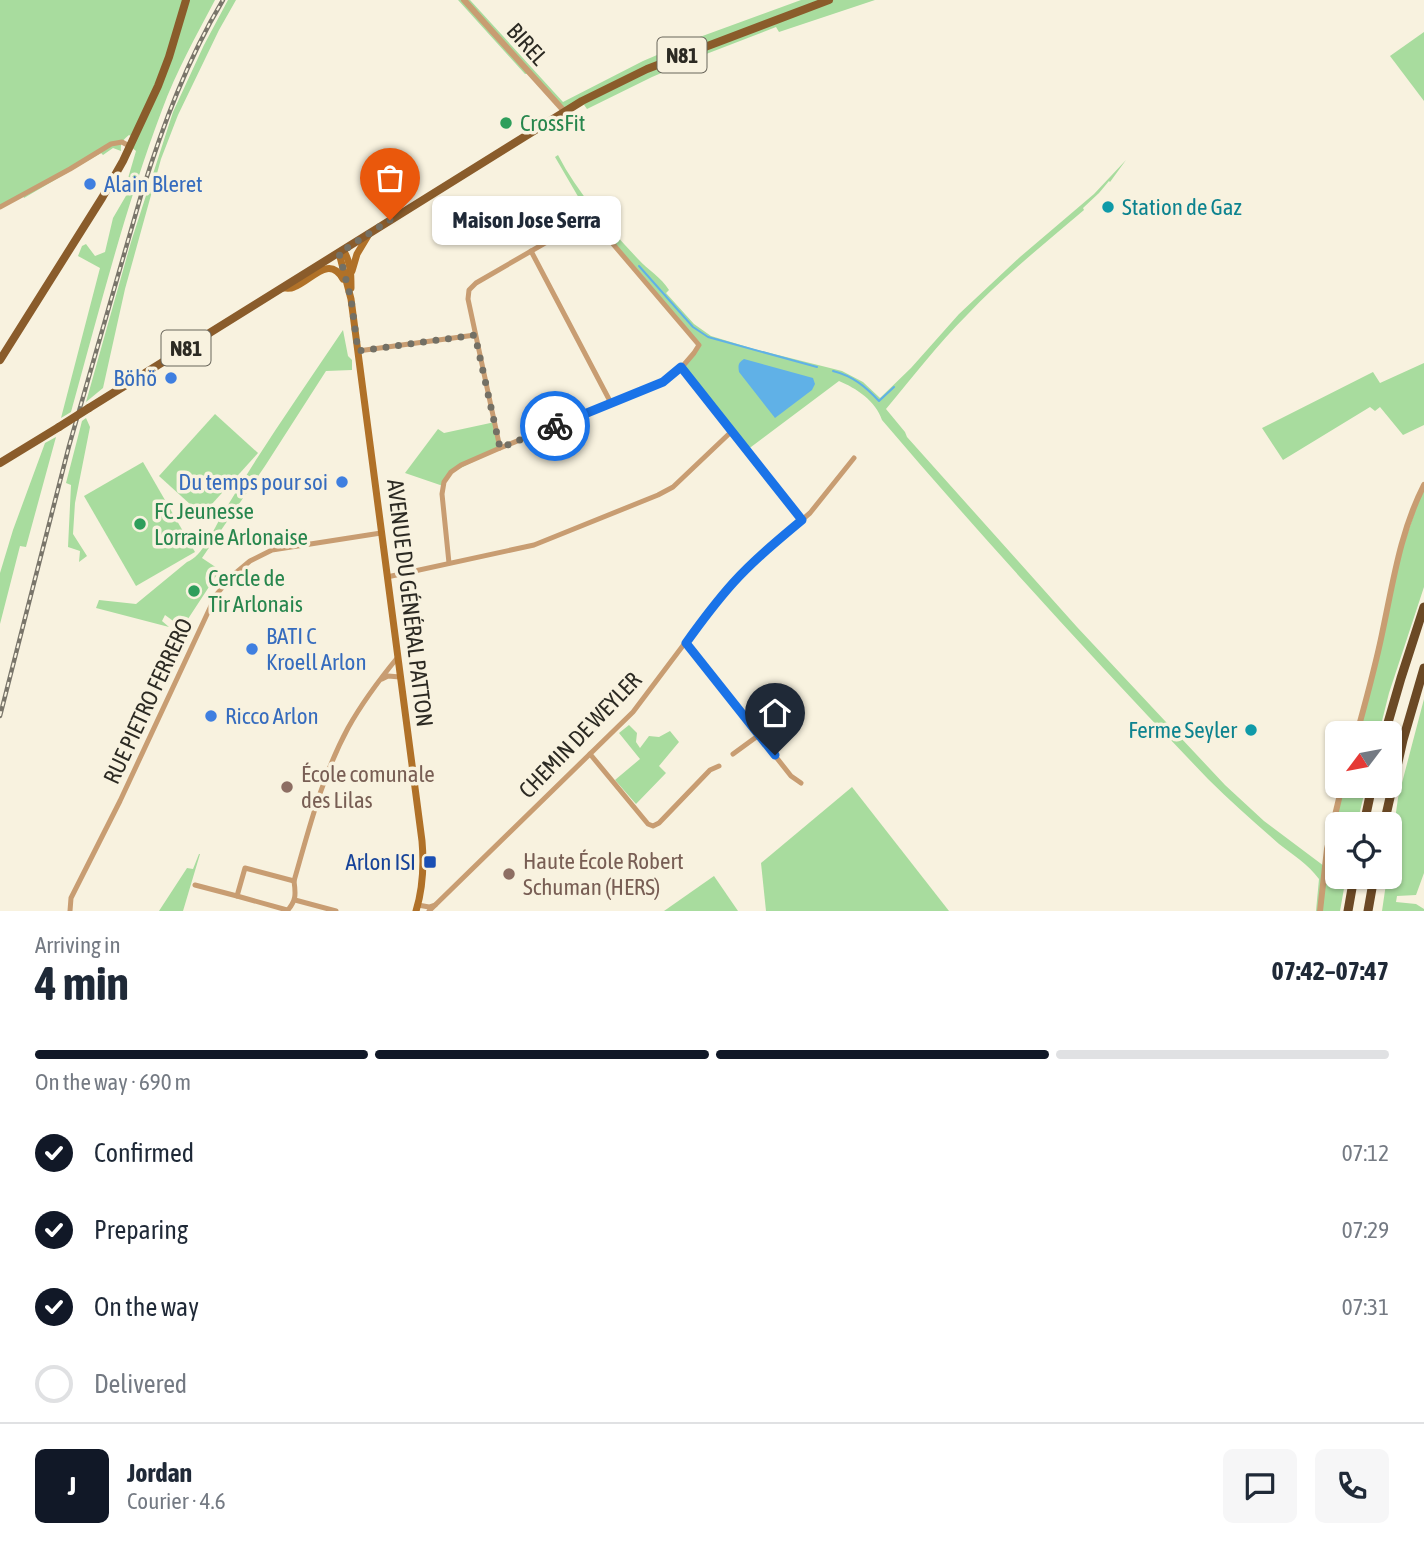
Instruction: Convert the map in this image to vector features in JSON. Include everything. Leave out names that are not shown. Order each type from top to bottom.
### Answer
[{"type":"highway","points":[[1388,721],[1424,607]]},
{"type":"highway","points":[[1387,812],[1403,740],[1424,668]]},
{"type":"highway","points":[[1348,911],[1352,889]]},
{"type":"highway","points":[[1368,911],[1372,889]]},
{"type":"main road","points":[[0,360],[131,147],[169,57],[186,0]]},
{"type":"main road","name":"N81","points":[[0,463],[582,101],[647,69],[829,0]]},
{"type":"main road","points":[[351,271],[369,234]]},
{"type":"main road","points":[[341,251],[349,259],[351,299]]},
{"type":"main road","points":[[341,251],[351,299]]},
{"type":"main road","name":"N81","points":[[283,288],[292,288],[326,268],[332,268],[340,272],[351,299]]},
{"type":"main road","name":"AVENUE DU GÉNÉRAL PATTON","points":[[351,299],[423,851],[417,908]]},
{"type":"street","name":"BIREL","points":[[464,0],[565,112]]},
{"type":"street","points":[[0,207],[111,144],[122,142],[131,147]]},
{"type":"street","points":[[449,563],[442,494],[443,482],[451,472],[500,448],[663,382],[694,354],[698,345],[590,217],[468,290],[500,448]]},
{"type":"street","points":[[531,251],[611,403]]},
{"type":"street","points":[[358,351],[475,335]]},
{"type":"street","points":[[681,367],[802,520]]},
{"type":"street","points":[[387,577],[534,545],[658,495],[673,487],[732,431]]},
{"type":"street","name":"CHEMIN DE WEYLER","points":[[429,911],[633,712],[712,607],[759,556],[817,506],[854,458]]},
{"type":"street","points":[[1360,721],[1372,680],[1400,547],[1424,485]]},
{"type":"street","name":"RUE PIETRO FERRERO","points":[[70,911],[71,898],[216,595],[232,576],[250,561],[272,550],[381,533]]},
{"type":"street","points":[[686,643],[791,776],[801,783]]},
{"type":"street","points":[[195,885],[287,910],[295,900],[294,881],[318,797],[334,756],[348,727],[398,657]]},
{"type":"street","points":[[380,680],[388,676],[400,677]]},
{"type":"street","points":[[754,728],[782,706]]},
{"type":"street","points":[[733,754],[759,735]]},
{"type":"street","points":[[590,754],[648,824],[653,826],[710,770],[719,766]]},
{"type":"street","points":[[1320,911],[1332,823],[1339,798]]},
{"type":"street","points":[[237,896],[245,868],[294,881]]},
{"type":"street","points":[[295,900],[336,911]]},
{"type":"street","points":[[417,908],[435,905]]},
{"type":"green space","points":[[0,0],[215,0],[162,110],[124,222],[71,412],[61,418],[100,268],[78,256],[82,246],[86,244],[95,256],[105,252],[113,218],[127,194],[124,192],[136,151],[131,147],[135,138],[129,135],[122,142],[121,151],[113,148],[103,155],[101,153],[24,198],[23,196],[0,207]]},
{"type":"green space","points":[[228,0],[236,0],[178,115],[161,159],[125,289],[103,388],[86,402],[131,242],[173,112]]},
{"type":"green space","points":[[458,0],[470,0],[563,102],[643,61],[801,0],[875,0],[779,32],[776,27],[652,77],[587,109],[582,102],[565,112],[530,73],[525,74]]},
{"type":"green space","points":[[1424,32],[1424,101],[1390,56]]},
{"type":"green space","points":[[558,155],[594,210],[638,259],[662,281],[669,290],[666,293],[694,324],[711,336],[842,371],[863,382],[880,398],[959,314],[1094,194],[1126,160],[1084,210],[1009,274],[956,326],[886,409],[907,437],[1077,627],[1225,785],[1264,821],[1324,866],[1325,862],[1325,889],[1344,889],[1340,911],[1316,911],[1319,879],[1315,874],[1225,796],[1166,735],[961,512],[882,420],[865,396],[839,381],[747,450],[682,367],[698,345],[590,217],[555,157]]},
{"type":"green space","points":[[343,330],[348,356],[352,360],[352,370],[326,371],[202,558],[220,570],[184,625],[165,615],[162,621],[169,627],[96,608],[99,600],[136,604],[198,555],[236,491]]},
{"type":"green space","points":[[1424,363],[1424,425],[1403,435],[1380,407],[1375,411],[1370,407],[1283,460],[1262,428],[1373,372],[1380,383]]},
{"type":"green space","name":"FC Jeunesse Lorraine Arlonaise","points":[[215,414],[258,453],[202,515],[159,476]]},
{"type":"green space","points":[[86,418],[90,427],[75,503],[73,534],[87,556],[79,562],[80,551],[68,547],[71,485],[66,483],[82,421]]},
{"type":"green space","points":[[495,422],[500,448],[451,473],[443,486],[405,473],[438,429],[444,433]]},
{"type":"green space","points":[[56,437],[26,547],[20,546],[0,624],[0,573],[45,443]]},
{"type":"green space","name":"FC Jeunesse Lorraine Arlonaise","points":[[143,462],[195,552],[136,586],[84,496]]},
{"type":"green space","points":[[1424,485],[1424,587],[1382,721],[1360,721],[1393,576]]},
{"type":"green space","points":[[1424,699],[1424,873],[1416,895],[1397,896],[1396,902],[1416,904],[1424,911],[1382,911],[1385,889],[1402,889],[1402,812],[1396,812],[1398,798],[1402,798],[1402,783]]},
{"type":"green space","points":[[629,725],[637,733],[636,742],[640,748],[649,736],[659,737],[670,731],[679,742],[659,766],[666,773],[636,804],[615,780],[640,759],[619,733]]},
{"type":"green space","points":[[852,787],[949,911],[766,911],[761,863]]},
{"type":"green space","points":[[1339,798],[1363,798],[1360,812],[1336,812]]},
{"type":"green space","points":[[199,854],[183,911],[159,911],[187,868],[193,869]]},
{"type":"green space","points":[[714,876],[738,911],[664,911]]},
{"type":"water","points":[[744,359],[813,378],[815,384],[812,390],[775,418],[739,372],[739,364]]},
{"type":"waterway","points":[[639,266],[693,327],[708,337],[817,367]]},
{"type":"waterway","points":[[833,371],[859,383],[879,401],[894,387]]},
{"type":"railway","points":[[0,716],[69,446],[142,192],[177,93],[223,0]]},
{"type":"way so far","points":[[390,220],[339,253],[351,299],[358,351],[475,335],[500,448],[555,426]]},
{"type":"place","name":"CrossFit","points":[[506,123]]},
{"type":"place","name":"Alain Bleret","points":[[90,184]]},
{"type":"place","name":"Station de Gaz","points":[[1108,207]]},
{"type":"place","name":"Maison Jose Serra","points":[[390,220]]},
{"type":"place","name":"Böhö","points":[[171,378]]},
{"type":"place","name":"Du temps pour soi","points":[[342,482]]},
{"type":"place","name":"FC Jeunesse Lorraine Arlonaise","points":[[140,524]]},
{"type":"place","name":"Cercle de Tir Arlonais","points":[[194,591]]},
{"type":"place","name":"BATI C Kroell Arlon","points":[[252,649]]},
{"type":"place","name":"Ricco Arlon","points":[[211,716]]},
{"type":"place","name":"Ferme Seyler","points":[[1251,730]]},
{"type":"place","name":"École comunale des Lilas","points":[[287,787]]},
{"type":"place","name":"Arlon ISI","points":[[430,862]]},
{"type":"place","name":"Haute École Robert Schuman (HERS)","points":[[509,874]]},
{"type":"route","points":[[555,426],[663,382],[681,367],[802,520],[759,556],[733,583],[686,643],[775,755]]}]
